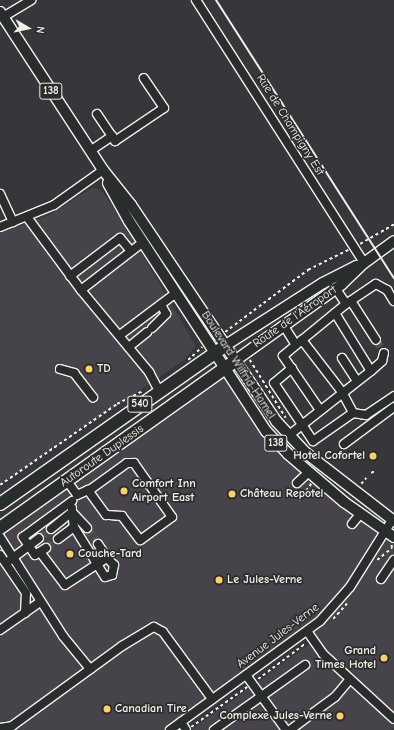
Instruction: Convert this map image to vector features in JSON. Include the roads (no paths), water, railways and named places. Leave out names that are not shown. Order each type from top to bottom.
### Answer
[{"type":"highway","name":"Route de l'Aéroport","points":[[214,352],[226,345]]},
{"type":"highway","name":"Autoroute Duplessis","points":[[0,504],[153,390],[214,352]]},
{"type":"highway","name":"Route de l'Aéroport","points":[[224,368],[236,360]]},
{"type":"highway","name":"Autoroute Duplessis","points":[[0,528],[224,368]]},
{"type":"main road","name":"Boulevard Wilfrid-Hamel","points":[[2,15],[90,151],[135,211],[288,436],[306,453],[393,521]]},
{"type":"main road","name":"Boulevard Wilfrid-Hamel","points":[[103,170],[118,203],[224,368],[271,437],[312,475],[390,538]]},
{"type":"main road","name":"Route de l'Aéroport","points":[[226,345],[324,283],[364,263],[393,243]]},
{"type":"main road","name":"Route de l'Aéroport","points":[[236,360],[336,289],[364,263]]},
{"type":"street","name":"Rue de Champigny Est","points":[[196,0],[364,263]]},
{"type":"street","points":[[2,15],[26,1]]},
{"type":"street","points":[[97,114],[115,141],[164,108],[144,78]]},
{"type":"street","points":[[90,151],[112,136]]},
{"type":"street","points":[[0,227],[27,217],[65,199],[103,170]]},
{"type":"street","points":[[0,194],[13,222]]},
{"type":"street","points":[[27,217],[81,290],[112,329],[130,346],[149,372],[153,390]]},
{"type":"street","points":[[70,276],[120,238],[131,251]]},
{"type":"street","points":[[81,290],[143,242]]},
{"type":"street","points":[[320,410],[284,356],[349,302],[376,284],[387,290],[394,301]]},
{"type":"street","points":[[336,289],[349,302],[376,340]]},
{"type":"street","points":[[120,335],[176,293]]},
{"type":"street","points":[[130,346],[166,314],[161,304]]},
{"type":"street","points":[[335,313],[371,371]]},
{"type":"street","points":[[284,326],[342,392],[353,413]]},
{"type":"street","points":[[288,436],[342,392],[371,371],[382,361],[384,353]]},
{"type":"street","points":[[342,358],[358,381]]},
{"type":"street","points":[[292,368],[274,383],[313,441],[353,413],[366,415],[394,396]]},
{"type":"street","points":[[60,369],[74,373],[93,397]]},
{"type":"street","points":[[344,444],[394,407]]},
{"type":"street","points":[[88,490],[106,515],[122,516],[140,540],[172,517],[134,463],[128,463],[75,498],[23,537],[35,555],[43,550],[65,585],[107,558]]},
{"type":"street","points":[[297,482],[312,475]]},
{"type":"street","points":[[67,481],[75,498],[72,512],[74,527],[105,576],[112,575],[114,565],[107,558],[98,544]]},
{"type":"street","points":[[72,512],[87,528]]},
{"type":"street","points":[[51,529],[72,512]]},
{"type":"street","points":[[352,524],[360,514]]},
{"type":"street","name":"Avenue Jules-Verne","points":[[170,730],[307,632],[345,594],[390,538],[393,521]]},
{"type":"street","points":[[58,539],[74,527]]},
{"type":"street","points":[[0,537],[38,603],[90,669]]},
{"type":"street","points":[[6,563],[39,538]]},
{"type":"street","points":[[0,555],[26,593],[38,603]]},
{"type":"street","points":[[381,579],[394,560]]},
{"type":"street","points":[[24,613],[26,593]]},
{"type":"street","points":[[0,630],[38,603]]},
{"type":"street","points":[[0,728],[12,726],[90,669],[154,627],[163,632],[212,699]]},
{"type":"street","points":[[307,632],[323,654],[394,719]]},
{"type":"street","points":[[214,730],[305,665]]},
{"type":"street","points":[[246,675],[286,730]]},
{"type":"street","points":[[290,730],[335,698],[350,679]]},
{"type":"street","points":[[181,722],[189,729]]},
{"type":"tunnel","points":[[376,340],[384,353]]},
{"type":"tunnel","points":[[87,528],[98,544]]},
{"type":"tunnel","points":[[39,538],[51,529]]},
{"type":"tunnel","points":[[46,548],[58,539]]},
{"type":"railway","points":[[216,0],[394,278]]},
{"type":"place","name":"TD","points":[[89,369]]},
{"type":"place","name":"Hotel Cofortel","points":[[373,456]]},
{"type":"place","name":"Comfort Inn Airport East","points":[[124,491]]},
{"type":"place","name":"Château Repotel","points":[[232,494]]},
{"type":"place","name":"Couche-Tard","points":[[70,554]]},
{"type":"place","name":"Le Jules-Verne","points":[[219,580]]},
{"type":"place","name":"Grand Times Hotel","points":[[384,658]]},
{"type":"place","name":"Canadian Tire","points":[[107,709]]},
{"type":"place","name":"Complexe Jules-Verne","points":[[340,716]]}]
